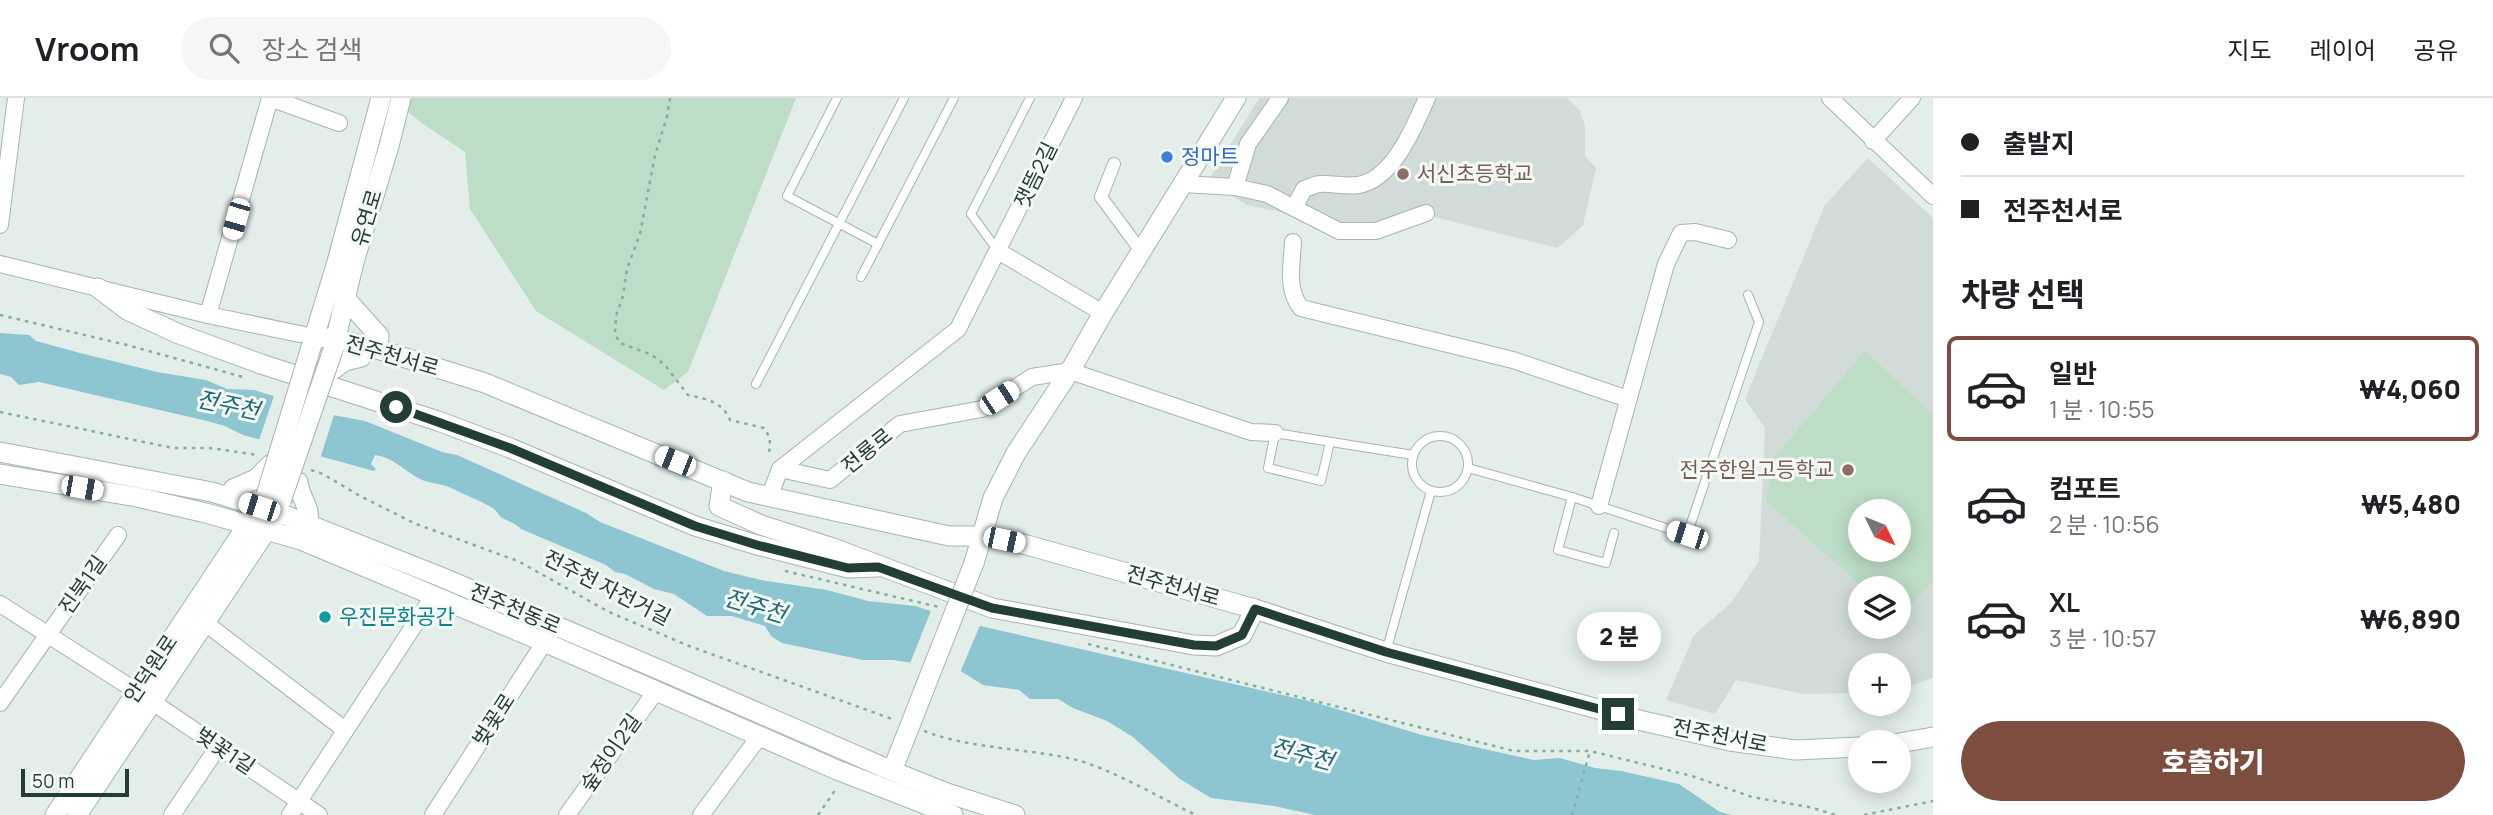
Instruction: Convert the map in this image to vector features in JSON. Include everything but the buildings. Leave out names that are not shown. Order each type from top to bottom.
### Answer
[{"type":"street","points":[[0,225],[16,98]]},
{"type":"street","points":[[208,315],[270,98],[339,123]]},
{"type":"street","name":"유연로","points":[[274,467],[337,262],[381,98]]},
{"type":"street","name":"유연로","points":[[274,467],[324,376],[401,98]]},
{"type":"street","name":"잿뜸2길","points":[[998,251],[1074,98]]},
{"type":"street","points":[[891,774],[974,563],[993,498],[1016,453],[1070,372],[1103,313],[1236,98]]},
{"type":"street","points":[[1235,187],[1248,144],[1280,98]]},
{"type":"street","points":[[1294,208],[1304,189],[1320,184],[1337,187],[1361,185],[1378,177],[1397,155],[1415,126],[1427,98]]},
{"type":"street","points":[[1830,98],[1933,196]]},
{"type":"street","points":[[1873,141],[1912,98]]},
{"type":"street","points":[[1114,164],[1101,197],[1141,251]]},
{"type":"street","points":[[1183,184],[1235,187],[1267,194],[1339,231],[1376,231],[1426,214]]},
{"type":"street","points":[[1599,506],[1666,264],[1681,233],[1695,232],[1728,240]]},
{"type":"street","points":[[1293,243],[1291,285],[1296,302],[1301,307],[1513,360],[1628,399]]},
{"type":"street","points":[[770,495],[775,467],[958,329],[998,251],[1103,313]]},
{"type":"street","name":"전주천서로","points":[[0,264],[313,341],[367,351],[485,383],[748,492],[949,536],[982,536],[1027,545],[1255,609],[1386,652],[1643,721],[1730,741],[1795,750],[1848,748]]},
{"type":"street","points":[[98,288],[127,310],[179,334],[261,364],[438,421],[510,448],[695,526],[848,568],[878,567]]},
{"type":"street","points":[[324,376],[345,361],[367,351],[379,336],[345,298]]},
{"type":"street","points":[[1070,372],[1251,432],[1275,433]]},
{"type":"street","name":"전룡로","points":[[775,467],[830,480],[900,424],[982,409],[1031,377],[1070,372]]},
{"type":"street","name":"전주천동로","points":[[0,452],[236,492],[271,504],[309,518],[550,634],[656,691],[759,737],[891,774],[1016,815]]},
{"type":"street","points":[[236,492],[256,479],[270,465],[298,482],[309,518]]},
{"type":"street","points":[[271,504],[274,467]]},
{"type":"street","name":"전주천동로","points":[[0,474],[137,498],[301,540],[434,596],[550,634],[842,748],[891,774],[953,815]]},
{"type":"street","points":[[723,481],[719,506],[761,525],[833,548],[992,608],[1194,645],[1216,646],[1242,635],[1255,609]]},
{"type":"street","name":"안덕원로","points":[[77,815],[144,696],[248,525],[271,504]]},
{"type":"street","name":"안덕원로","points":[[55,815],[144,696],[204,622],[269,530],[271,504]]},
{"type":"street","name":"진북1길","points":[[0,703],[118,535]]},
{"type":"street","points":[[295,808],[434,596]]},
{"type":"street","name":"진북1길","points":[[0,604],[144,696]]},
{"type":"street","points":[[204,622],[345,730]]},
{"type":"street","name":"벚꽃로","points":[[433,815],[550,634]]},
{"type":"street","name":"숲정이2길","points":[[567,815],[656,691]]},
{"type":"street","name":"벚꽃1길","points":[[144,696],[218,747],[295,808],[319,815]]},
{"type":"street","points":[[701,815],[759,737]]},
{"type":"street","points":[[1911,741],[1933,737]]},
{"type":"street","points":[[172,815],[218,747]]},
{"type":"lane","points":[[837,98],[787,196],[878,244]]},
{"type":"lane","points":[[756,384],[904,98]]},
{"type":"lane","points":[[861,276],[954,98]]},
{"type":"lane","points":[[998,251],[971,214],[1030,98]]},
{"type":"lane","points":[[1468,468],[1572,497],[1687,535],[1759,322],[1748,295]]},
{"type":"lane","points":[[1330,442],[1321,481],[1268,468],[1275,433],[1413,455]]},
{"type":"lane","points":[[1441,435],[1449,437],[1465,449],[1468,468],[1459,485],[1441,492],[1431,491],[1417,481],[1413,473],[1413,455],[1423,440],[1441,435]]},
{"type":"lane","points":[[1386,652],[1431,491]]},
{"type":"lane","points":[[1572,497],[1558,550],[1606,563],[1614,533]]},
{"type":"path","points":[[670,98],[655,155],[640,234],[627,269],[623,296],[616,316],[615,334],[620,343],[652,355],[665,365],[688,395],[711,400],[725,409],[730,419],[765,428],[770,438],[775,467]]},
{"type":"path","points":[[0,412],[173,448],[210,448],[274,467]]},
{"type":"path","name":"전주천 자전거길","points":[[310,470],[323,474],[416,524],[519,561],[621,617],[689,646],[894,720]]},
{"type":"path","points":[[920,730],[945,739],[1075,760],[1100,768],[1196,815]]},
{"type":"path","points":[[1572,815],[1590,751]]},
{"type":"path","points":[[818,815],[839,785]]},
{"type":"path","points":[[1864,815],[1933,801]]},
{"type":"shaded area","name":"서신초등학교","points":[[1259,98],[1567,98],[1580,111],[1585,126],[1585,156],[1596,168],[1583,225],[1558,248],[1427,215],[1387,234],[1247,205],[1208,181]]},
{"type":"shaded area","name":"전주한일고등학교","points":[[1868,158],[1933,218],[1933,678],[1911,686],[1911,653],[1848,653],[1848,693],[1804,694],[1736,680],[1715,714],[1666,700],[1694,635],[1731,603],[1759,561],[1765,428],[1745,399],[1825,205]]},
{"type":"green space","points":[[391,98],[796,98],[688,372],[664,390],[536,311],[470,209],[465,152],[423,124]]},
{"type":"green space","points":[[1865,351],[1933,415],[1933,581],[1911,606],[1911,576],[1850,576],[1766,500],[1774,458]]},
{"type":"water","name":"전주천","points":[[0,333],[29,335],[36,341],[80,353],[157,372],[206,380],[227,389],[254,390],[333,415],[365,421],[442,452],[457,455],[586,513],[600,522],[724,571],[761,580],[827,590],[868,601],[915,606],[976,625],[1317,703],[1422,735],[1484,749],[1534,760],[1560,758],[1595,768],[1679,784],[1720,812],[1732,815],[1315,815],[1274,806],[1211,798],[1180,779],[1133,737],[1107,721],[1058,699],[1030,699],[1019,690],[983,685],[959,670],[893,660],[863,660],[782,643],[771,636],[765,626],[732,616],[707,616],[674,594],[654,589],[625,574],[615,572],[606,565],[521,529],[486,504],[449,487],[422,480],[381,456],[375,455],[371,464],[376,469],[374,471],[243,435],[207,421],[39,382],[19,385],[11,377],[0,374]]},
{"type":"pier","points":[[275,393],[335,412],[320,459],[258,443]]},
{"type":"pier","points":[[932,608],[981,623],[959,675],[909,666]]},
{"type":"place","name":"정마트","points":[[1167,157]]},
{"type":"place","name":"서신초등학교","points":[[1403,174]]},
{"type":"place","name":"전주한일고등학교","points":[[1848,470]]},
{"type":"place","name":"우진문화공간","points":[[325,617]]},
{"type":"route","points":[[396,407],[510,448],[695,526],[848,568],[878,567],[992,608],[1171,642],[1216,646],[1242,635],[1255,609],[1386,652],[1618,714]]}]
